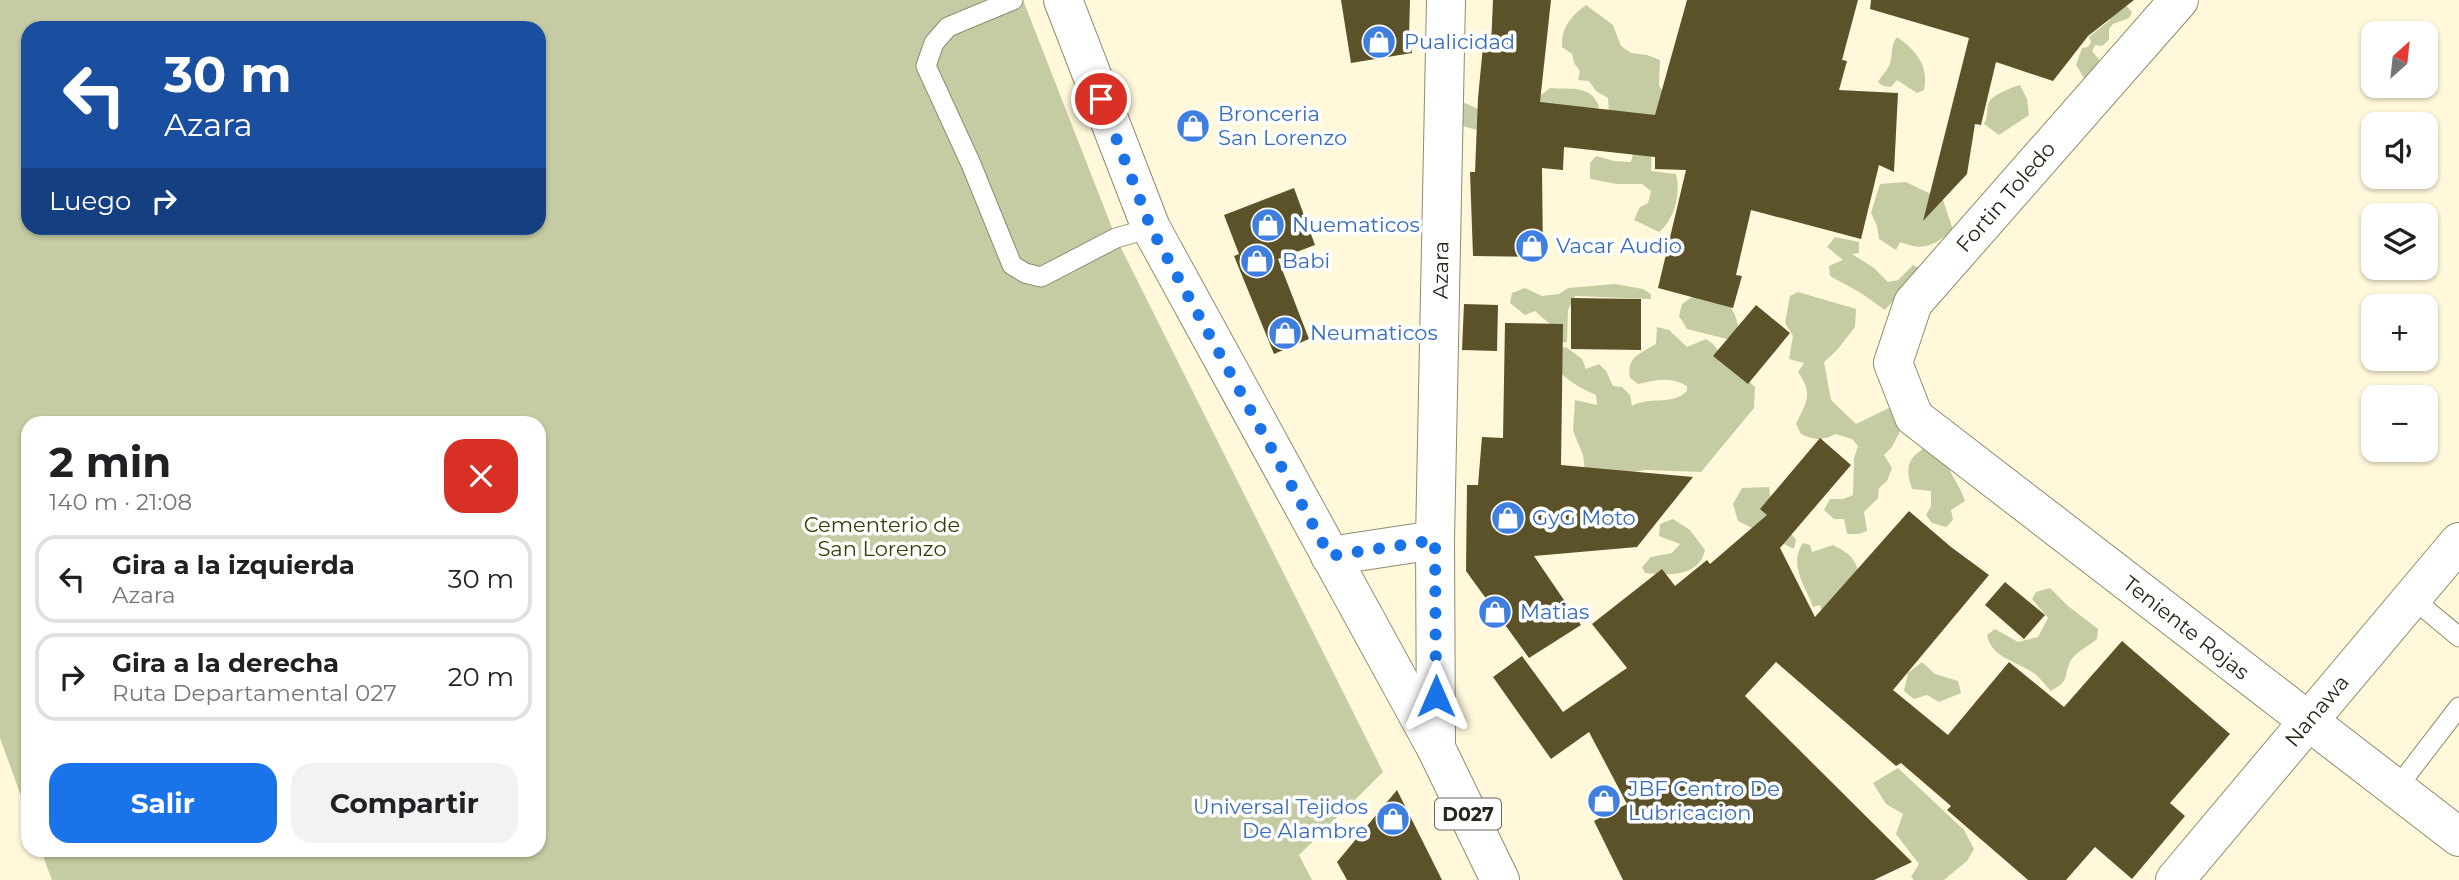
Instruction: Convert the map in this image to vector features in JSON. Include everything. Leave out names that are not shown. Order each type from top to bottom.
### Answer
[{"type":"street","name":"D027","points":[[1063,0],[1151,228],[1436,748],[1500,880]]},
{"type":"street","name":"Azara","points":[[1436,748],[1435,540],[1446,0]]},
{"type":"street","name":"Fortin Toledo","points":[[1914,417],[1893,363],[1913,303],[2179,0]]},
{"type":"street","name":"Teniente Rojas","points":[[1914,417],[2459,837]]},
{"type":"street","points":[[1330,556],[1435,540]]},
{"type":"street","name":"Nanawa","points":[[2175,880],[2459,542]]},
{"type":"lane","points":[[1013,0],[948,27],[934,43],[926,66],[971,164],[1012,265],[1025,273],[1041,276],[1116,238],[1151,228]]},
{"type":"lane","points":[[2412,598],[2459,637]]},
{"type":"lane","points":[[2396,789],[2459,707]]},
{"type":"green space","name":"Cementerio de San Lorenzo","points":[[0,0],[1023,0],[1116,238],[1383,772],[1299,855],[1312,880],[52,880],[43,857],[546,857],[546,416],[21,416],[21,796],[0,738]]},
{"type":"green space","points":[[2123,2],[2132,12],[2129,18],[2113,24],[2109,29],[2109,40],[2102,46],[2095,45],[2092,51],[2101,62],[2086,81],[2076,65],[2082,48],[2088,47],[2091,42],[2089,37],[2110,20],[2109,5]]},
{"type":"green space","points":[[1586,5],[1613,25],[1621,46],[1631,53],[1660,60],[1659,86],[1665,94],[1670,117],[1609,113],[1608,98],[1596,91],[1589,81],[1578,80],[1580,71],[1572,54],[1562,47],[1562,40],[1568,23]]},
{"type":"green space","points":[[1897,37],[1920,60],[1925,74],[1924,90],[1917,93],[1897,80],[1891,87],[1878,82],[1889,66]]},
{"type":"green space","points":[[2020,85],[2027,99],[2029,115],[1999,135],[1984,124],[1988,104],[1998,94]]},
{"type":"green space","points":[[1550,88],[1579,90],[1590,94],[1599,106],[1589,125],[1537,107],[1536,99]]},
{"type":"green space","points":[[1465,103],[1491,115],[1481,131],[1462,126],[1458,107]]},
{"type":"green space","points":[[1636,141],[1652,145],[1651,171],[1676,174],[1678,189],[1673,213],[1659,232],[1634,220],[1640,207],[1648,203],[1651,191],[1642,184],[1617,184],[1590,179],[1590,163],[1596,156],[1631,162]]},
{"type":"green space","points":[[1906,182],[1943,200],[1953,230],[1940,240],[1923,247],[1900,242],[1896,250],[1879,239],[1871,213],[1880,184]]},
{"type":"green space","points":[[1835,237],[1859,242],[1859,253],[1852,254],[1874,268],[1888,282],[1898,280],[1913,265],[1921,269],[1885,310],[1830,276],[1829,266],[1843,260],[1827,247]]},
{"type":"green space","points":[[1615,284],[1643,289],[1651,294],[1651,299],[1575,296],[1568,310],[1567,342],[1562,343],[1561,334],[1535,311],[1525,315],[1510,303],[1512,293],[1525,288],[1542,296],[1559,294],[1568,288]]},
{"type":"green space","points":[[1798,292],[1856,309],[1855,327],[1824,362],[1831,400],[1856,424],[1891,407],[1904,424],[1892,447],[1884,455],[1892,468],[1887,481],[1879,488],[1878,498],[1864,512],[1867,531],[1859,534],[1847,534],[1844,519],[1834,519],[1824,510],[1830,499],[1843,499],[1853,495],[1854,458],[1858,446],[1852,439],[1835,434],[1822,439],[1809,438],[1801,434],[1796,424],[1807,398],[1806,387],[1798,372],[1804,363],[1789,359],[1793,336],[1785,323],[1790,296]]},
{"type":"green space","points":[[1698,293],[1726,299],[1740,332],[1727,339],[1687,329],[1679,316],[1682,304]]},
{"type":"green space","points":[[1657,327],[1669,330],[1687,347],[1706,339],[1713,344],[1755,387],[1754,408],[1701,472],[1645,470],[1596,478],[1585,472],[1583,455],[1573,431],[1575,400],[1597,405],[1596,395],[1565,377],[1540,352],[1566,347],[1582,359],[1586,369],[1599,364],[1606,371],[1613,386],[1622,387],[1630,395],[1632,406],[1668,400],[1681,396],[1687,391],[1687,386],[1669,380],[1638,384],[1630,378],[1632,361],[1656,344]]},
{"type":"green space","points":[[1926,447],[1944,455],[1965,501],[1951,510],[1953,520],[1946,527],[1932,523],[1926,515],[1931,506],[1931,491],[1912,489],[1910,482],[1909,464],[1915,455]]},
{"type":"green space","points":[[1769,487],[1772,509],[1796,540],[1794,549],[1738,521],[1733,504],[1742,488]]},
{"type":"green space","points":[[1673,519],[1690,530],[1705,550],[1702,559],[1696,566],[1681,573],[1645,573],[1642,567],[1651,557],[1672,553],[1680,544],[1659,536],[1660,524]]},
{"type":"green space","points":[[1803,543],[1810,545],[1812,552],[1833,545],[1840,549],[1853,559],[1859,575],[1861,583],[1825,624],[1820,605],[1813,607],[1799,575],[1797,559]]},
{"type":"green space","points":[[2050,588],[2098,629],[2097,639],[2073,657],[2064,680],[2051,691],[2035,674],[1999,654],[1989,643],[1987,635],[1995,629],[2018,642],[2038,637],[2048,618],[2032,599],[2036,592]]},
{"type":"green space","points":[[1922,662],[1935,674],[1958,681],[1961,693],[1939,702],[1927,695],[1914,699],[1904,691],[1908,673]]},
{"type":"green space","points":[[1898,768],[1964,830],[1974,849],[1967,861],[1944,880],[1914,880],[1911,877],[1919,864],[1896,834],[1903,814],[1886,804],[1873,783]]},
{"type":"building","points":[[1341,0],[1410,0],[1409,36],[1412,53],[1351,63]]},
{"type":"building","points":[[1493,0],[1551,0],[1540,102],[1655,115],[1687,0],[1858,0],[1842,60],[1847,61],[1839,90],[1898,93],[1894,172],[1879,165],[1861,239],[1751,210],[1736,275],[1742,276],[1733,308],[1658,288],[1686,170],[1655,169],[1655,157],[1564,147],[1563,170],[1542,168],[1543,257],[1473,256],[1470,172],[1475,172],[1483,46],[1491,46]]},
{"type":"building","points":[[1871,0],[2134,0],[2088,36],[2053,81],[1996,62],[1981,125],[1975,124],[1967,174],[1923,221],[1969,38],[1870,9]]},
{"type":"building","points":[[1294,188],[1315,245],[1278,259],[1309,339],[1274,354],[1234,256],[1239,254],[1224,215]]},
{"type":"building","points":[[1571,298],[1641,299],[1641,350],[1571,349]]},
{"type":"building","points":[[1464,304],[1498,305],[1497,351],[1462,350]]},
{"type":"building","points":[[1756,305],[1790,333],[1748,384],[1713,356]]},
{"type":"building","points":[[1505,323],[1563,324],[1561,465],[1693,477],[1637,547],[1534,556],[1581,625],[1529,658],[1466,571],[1467,485],[1478,485],[1482,437],[1503,438]]},
{"type":"building","points":[[1820,438],[1851,465],[1780,548],[1815,617],[1909,511],[1989,575],[1893,690],[1948,735],[2009,662],[2064,707],[2122,641],[2230,734],[2170,803],[2185,816],[2132,879],[2095,847],[2066,880],[2028,880],[1947,810],[1951,806],[1901,763],[1896,766],[1776,662],[1745,696],[1912,862],[1874,880],[1623,880],[1594,821],[1627,804],[1589,732],[1551,759],[1493,677],[1522,656],[1563,712],[1627,668],[1592,624],[1662,569],[1675,586],[1707,560],[1710,564],[1767,515],[1760,509]]},
{"type":"building","points":[[2005,582],[2045,615],[2024,639],[1985,605]]},
{"type":"building","points":[[1397,790],[1442,880],[1347,880],[1337,862]]},
{"type":"place","name":"Pualicidad","points":[[1379,42]]},
{"type":"place","name":"Bronceria San Lorenzo","points":[[1193,126]]},
{"type":"place","name":"Nuematicos","points":[[1268,225]]},
{"type":"place","name":"Vacar Audio","points":[[1532,246]]},
{"type":"place","name":"Babi","points":[[1257,261]]},
{"type":"place","name":"Neumaticos","points":[[1285,333]]},
{"type":"place","name":"GyG Moto","points":[[1508,518]]},
{"type":"place","name":"Matias","points":[[1495,612]]},
{"type":"place","name":"JBF Centro De Lubricacion","points":[[1604,801]]},
{"type":"place","name":"Universal Tejidos De Alambre","points":[[1393,819]]},
{"type":"route","points":[[1101,99],[1151,228],[1330,556],[1435,540],[1436,696]]}]
